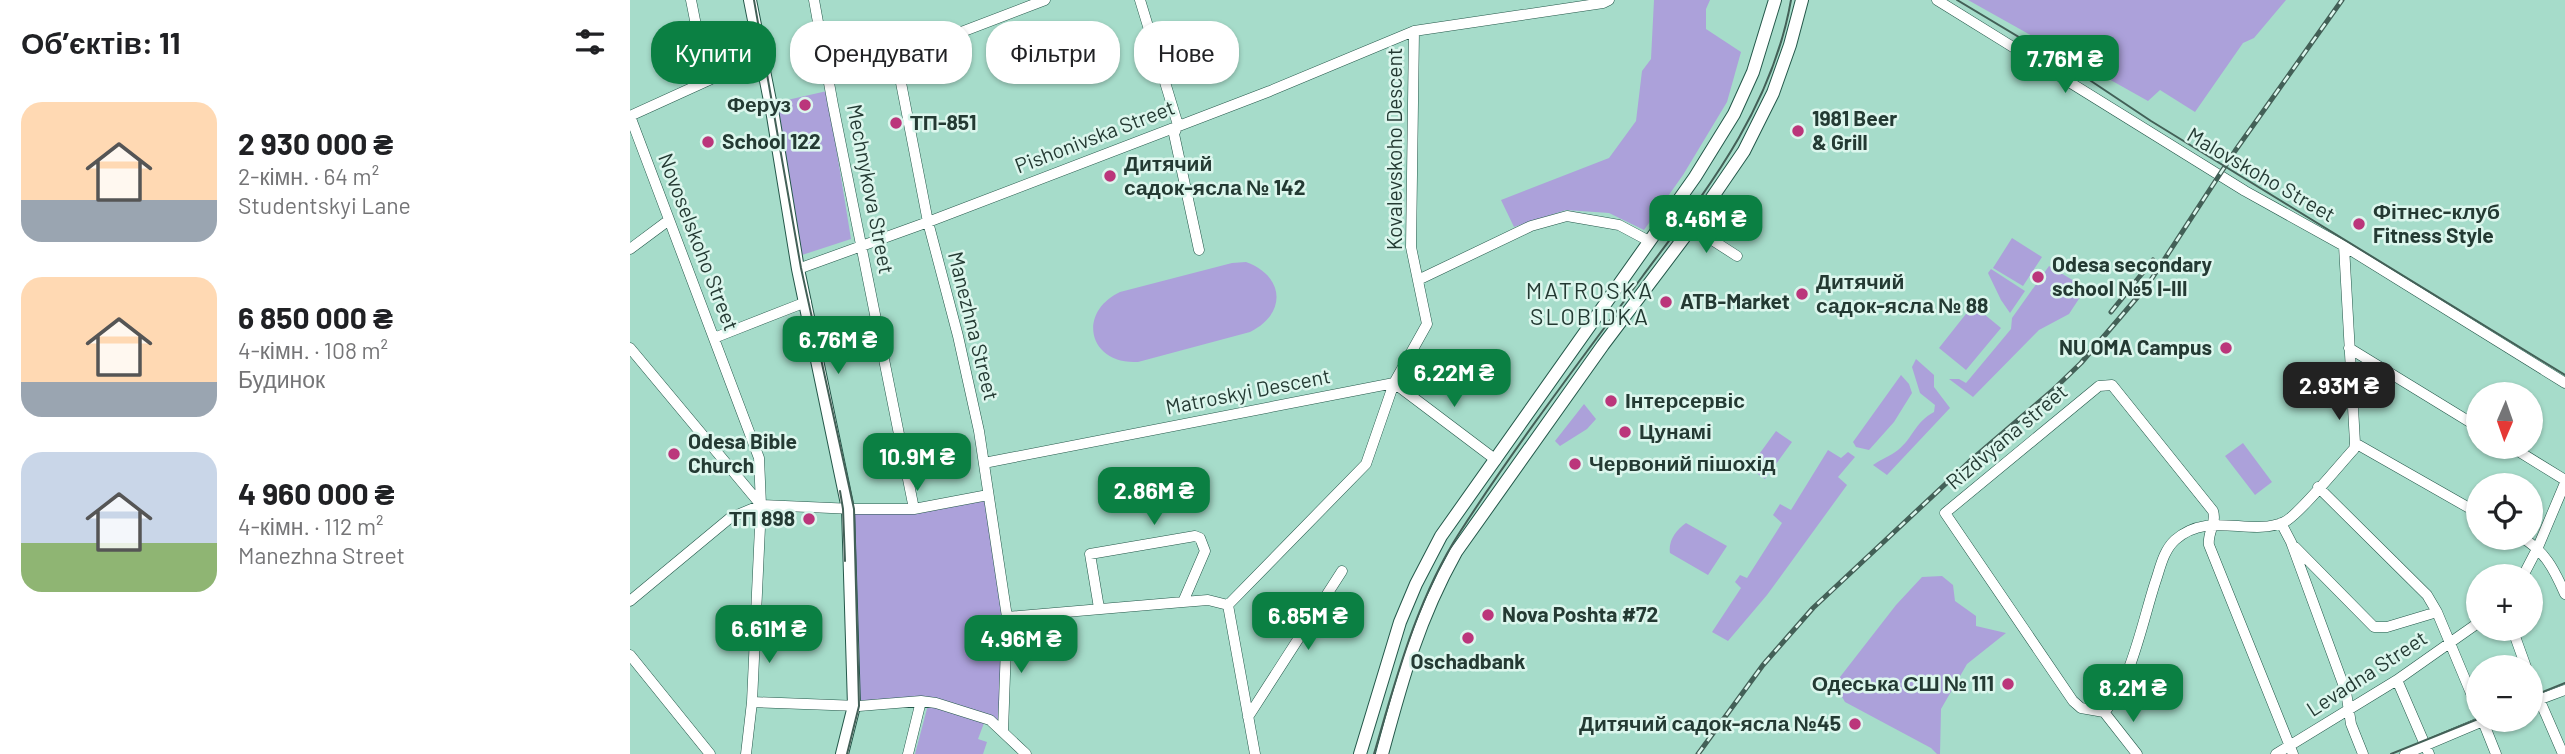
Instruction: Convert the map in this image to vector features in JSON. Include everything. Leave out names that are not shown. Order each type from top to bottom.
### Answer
[{"type":"main road","points":[[750,0],[754,21]]},
{"type":"main road","points":[[1360,754],[1396,635],[1416,584],[1441,536],[1695,177],[1734,114],[1753,72],[1775,0]]},
{"type":"main road","points":[[1382,754],[1413,645],[1437,586],[1456,552],[1744,151],[1773,93],[1802,0]]},
{"type":"main road","points":[[766,84],[798,269],[848,509],[854,706],[842,754]]},
{"type":"street","points":[[691,0],[695,21]]},
{"type":"street","name":"Mechnykova Street","points":[[814,0],[818,21]]},
{"type":"street","points":[[972,28],[1045,0]]},
{"type":"street","points":[[1140,0],[1178,125],[1174,134],[1199,250]]},
{"type":"street","name":"Pishonivska Street","points":[[798,269],[1270,91],[1414,31],[1609,0]]},
{"type":"street","name":"Malovskoho Street","points":[[1937,0],[2245,191],[2344,246],[2565,383]]},
{"type":"street","name":"Kovalevskoho Descent","points":[[1228,605],[1366,464],[1394,383],[1427,324],[1411,247],[1414,31]]},
{"type":"street","points":[[630,116],[700,84]]},
{"type":"street","name":"Mechnykova Street","points":[[830,84],[914,509]]},
{"type":"street","name":"Manezhna Street","points":[[901,84],[928,222],[958,335],[984,463],[1007,617],[1003,731]]},
{"type":"street","name":"Novoselskoho Street","points":[[630,116],[759,458],[761,505],[752,702],[746,754]]},
{"type":"street","points":[[1418,281],[1531,226],[1567,216],[1619,225],[1649,241]]},
{"type":"street","points":[[630,249],[669,220]]},
{"type":"street","points":[[1692,227],[1737,256]]},
{"type":"street","points":[[2137,754],[2104,712],[2120,692],[2168,548],[2186,532],[2212,525],[2267,526],[2291,518],[2354,449],[2344,246]]},
{"type":"street","points":[[714,338],[806,302]]},
{"type":"street","points":[[2349,348],[2466,420]]},
{"type":"street","points":[[630,349],[761,505]]},
{"type":"street","points":[[1394,383],[1496,460]]},
{"type":"street","name":"Matroskyi Descent","points":[[984,463],[1394,383]]},
{"type":"street","name":"Rizdvyana street","points":[[2104,712],[2081,708],[2073,701],[1945,513],[2099,386],[2105,384],[2112,385],[2210,507],[2214,516],[2212,525]]},
{"type":"street","points":[[2355,443],[2466,506]]},
{"type":"street","points":[[2530,459],[2565,481],[2543,535]]},
{"type":"street","points":[[2318,487],[2427,594],[2466,681]]},
{"type":"street","points":[[630,601],[730,518],[761,505],[914,509],[988,495]]},
{"type":"street","points":[[2281,523],[2291,542],[2346,692],[2351,724],[2363,754]]},
{"type":"street","points":[[2212,525],[2208,535],[2209,545],[2291,750]]},
{"type":"street","points":[[1100,608],[1090,554],[1195,536],[1200,538],[1205,551],[1183,601]]},
{"type":"street","points":[[2291,542],[2374,627],[2388,627],[2437,612]]},
{"type":"street","points":[[2540,550],[2554,567],[2565,594]]},
{"type":"street","points":[[2554,567],[2565,562]]},
{"type":"street","points":[[1248,718],[1342,571]]},
{"type":"street","points":[[1007,617],[1183,601],[1208,600],[1228,605],[1255,754]]},
{"type":"street","name":"Levadna Street","points":[[2276,754],[2291,750],[2466,632]]},
{"type":"street","points":[[630,654],[710,754]]},
{"type":"street","points":[[2397,680],[2427,750]]},
{"type":"street","points":[[2543,698],[2565,690]]},
{"type":"street","points":[[752,702],[799,706],[854,706],[921,701],[936,703],[975,713],[990,720],[1026,754]]},
{"type":"street","points":[[908,754],[921,701]]},
{"type":"street","points":[[2543,716],[2563,754]]},
{"type":"street","points":[[2405,754],[2427,750],[2466,729]]},
{"type":"street","points":[[2488,732],[2496,754]]},
{"type":"shaded area","points":[[1654,0],[1710,0],[1706,9],[1706,29],[1741,52],[1727,102],[1683,175],[1644,230],[1609,213],[1566,210],[1514,227],[1501,200],[1609,158],[1636,121],[1642,71],[1651,59]]},
{"type":"shaded area","points":[[1968,0],[2286,0],[2254,38],[2243,43],[2195,112],[2160,90],[2148,101]]},
{"type":"shaded area","points":[[827,91],[851,239],[802,255],[774,103]]},
{"type":"shaded area","points":[[2012,238],[2042,257],[2023,286],[1993,268]]},
{"type":"shaded area","points":[[1246,262],[1268,276],[1276,296],[1270,315],[1250,332],[1138,362],[1121,361],[1099,347],[1093,324],[1097,312],[1106,301],[1120,292],[1232,263]]},
{"type":"shaded area","points":[[2049,266],[2086,288],[2069,314],[2039,330],[1973,397],[1949,379],[1959,379],[1966,383],[2011,329],[2012,318]]},
{"type":"shaded area","points":[[1991,269],[2025,291],[2010,313],[1988,273]]},
{"type":"shaded area","points":[[1973,305],[2001,328],[1966,370],[1939,348]]},
{"type":"shaded area","points":[[1916,359],[1934,375],[1934,387],[1950,408],[1887,475],[1873,465],[1898,450],[1922,420],[1934,412],[1935,405],[1920,393],[1912,367]]},
{"type":"shaded area","points":[[1901,375],[1909,384],[1912,393],[1894,422],[1869,450],[1856,447],[1853,442]]},
{"type":"shaded area","points":[[1584,404],[1596,419],[1587,429],[1560,446],[1555,441]]},
{"type":"shaded area","points":[[1776,431],[1792,442],[1765,479],[1749,468]]},
{"type":"shaded area","points":[[2243,443],[2272,482],[2255,495],[2225,456]]},
{"type":"shaded area","points":[[1828,450],[1841,458],[1848,452],[1855,457],[1838,477],[1847,485],[1767,595],[1728,641],[1712,632],[1741,588],[1735,582],[1740,575],[1747,578],[1782,523],[1773,515],[1780,504],[1791,510]]},
{"type":"shaded area","points":[[988,495],[1007,617],[1003,731],[994,724],[936,703],[859,706],[848,509],[914,509]]},
{"type":"shaded area","points":[[1686,523],[1727,546],[1708,575],[1670,553],[1674,536]]},
{"type":"shaded area","points":[[1942,576],[1953,585],[1955,601],[1976,616],[1976,626],[2006,633],[1967,664],[1941,709],[1940,754],[1937,754],[1931,748],[1845,702],[1836,687],[1840,677],[1896,605],[1922,577]]},
{"type":"shaded area","points":[[928,705],[984,723],[978,739],[987,742],[983,754],[915,754]]},
{"type":"tram line","points":[[754,0],[801,268],[854,509],[859,706],[847,754]]},
{"type":"tram line","points":[[1374,754],[1409,640],[1445,557],[1526,435],[1690,213],[1733,147],[1769,77],[1782,40],[1791,0]]},
{"type":"tram line","points":[[1957,0],[2565,375]]},
{"type":"tram line","points":[[840,491],[845,561]]},
{"type":"tram line","points":[[2543,692],[2565,683]]},
{"type":"tram line","points":[[2391,754],[2466,724]]},
{"type":"railway","points":[[1698,754],[1763,665],[1813,608],[1969,462],[2052,391],[2081,363],[2147,286],[2235,151],[2342,0]]},
{"type":"railway","points":[[2111,312],[2153,260]]},
{"type":"place","name":"Феруз","points":[[805,105]]},
{"type":"place","name":"ТП-851","points":[[896,123]]},
{"type":"place","name":"1981 Beer & Grill","points":[[1798,131]]},
{"type":"place","name":"School 122","points":[[708,142]]},
{"type":"place","name":"Дитячий садок-ясла № 142","points":[[1110,176]]},
{"type":"place","name":"Фітнес-клуб Fitness Style","points":[[2359,224]]},
{"type":"place","name":"Odesa secondary school №5 I-III","points":[[2038,277]]},
{"type":"place","name":"Дитячий садок-ясла № 88","points":[[1802,294]]},
{"type":"place","name":"ATB-Market","points":[[1666,302]]},
{"type":"place","name":"NU OMA Campus","points":[[2226,348]]},
{"type":"place","name":"Інтерсервіс","points":[[1611,401]]},
{"type":"place","name":"Цунамі","points":[[1625,432]]},
{"type":"place","name":"Odesa Bible Church","points":[[674,454]]},
{"type":"place","name":"Червоний пішохід","points":[[1575,464]]},
{"type":"place","name":"ТП 898","points":[[809,519]]},
{"type":"place","name":"Nova Poshta #72","points":[[1488,615]]},
{"type":"place","name":"Oschadbank","points":[[1468,638]]},
{"type":"place","name":"Одеська СШ № 111","points":[[2008,684]]},
{"type":"place","name":"Дитячий садок-ясла №45","points":[[1855,724]]},
{"type":"district","name":"MATROSKA SLOBIDKA","points":[[1590,304]]}]
